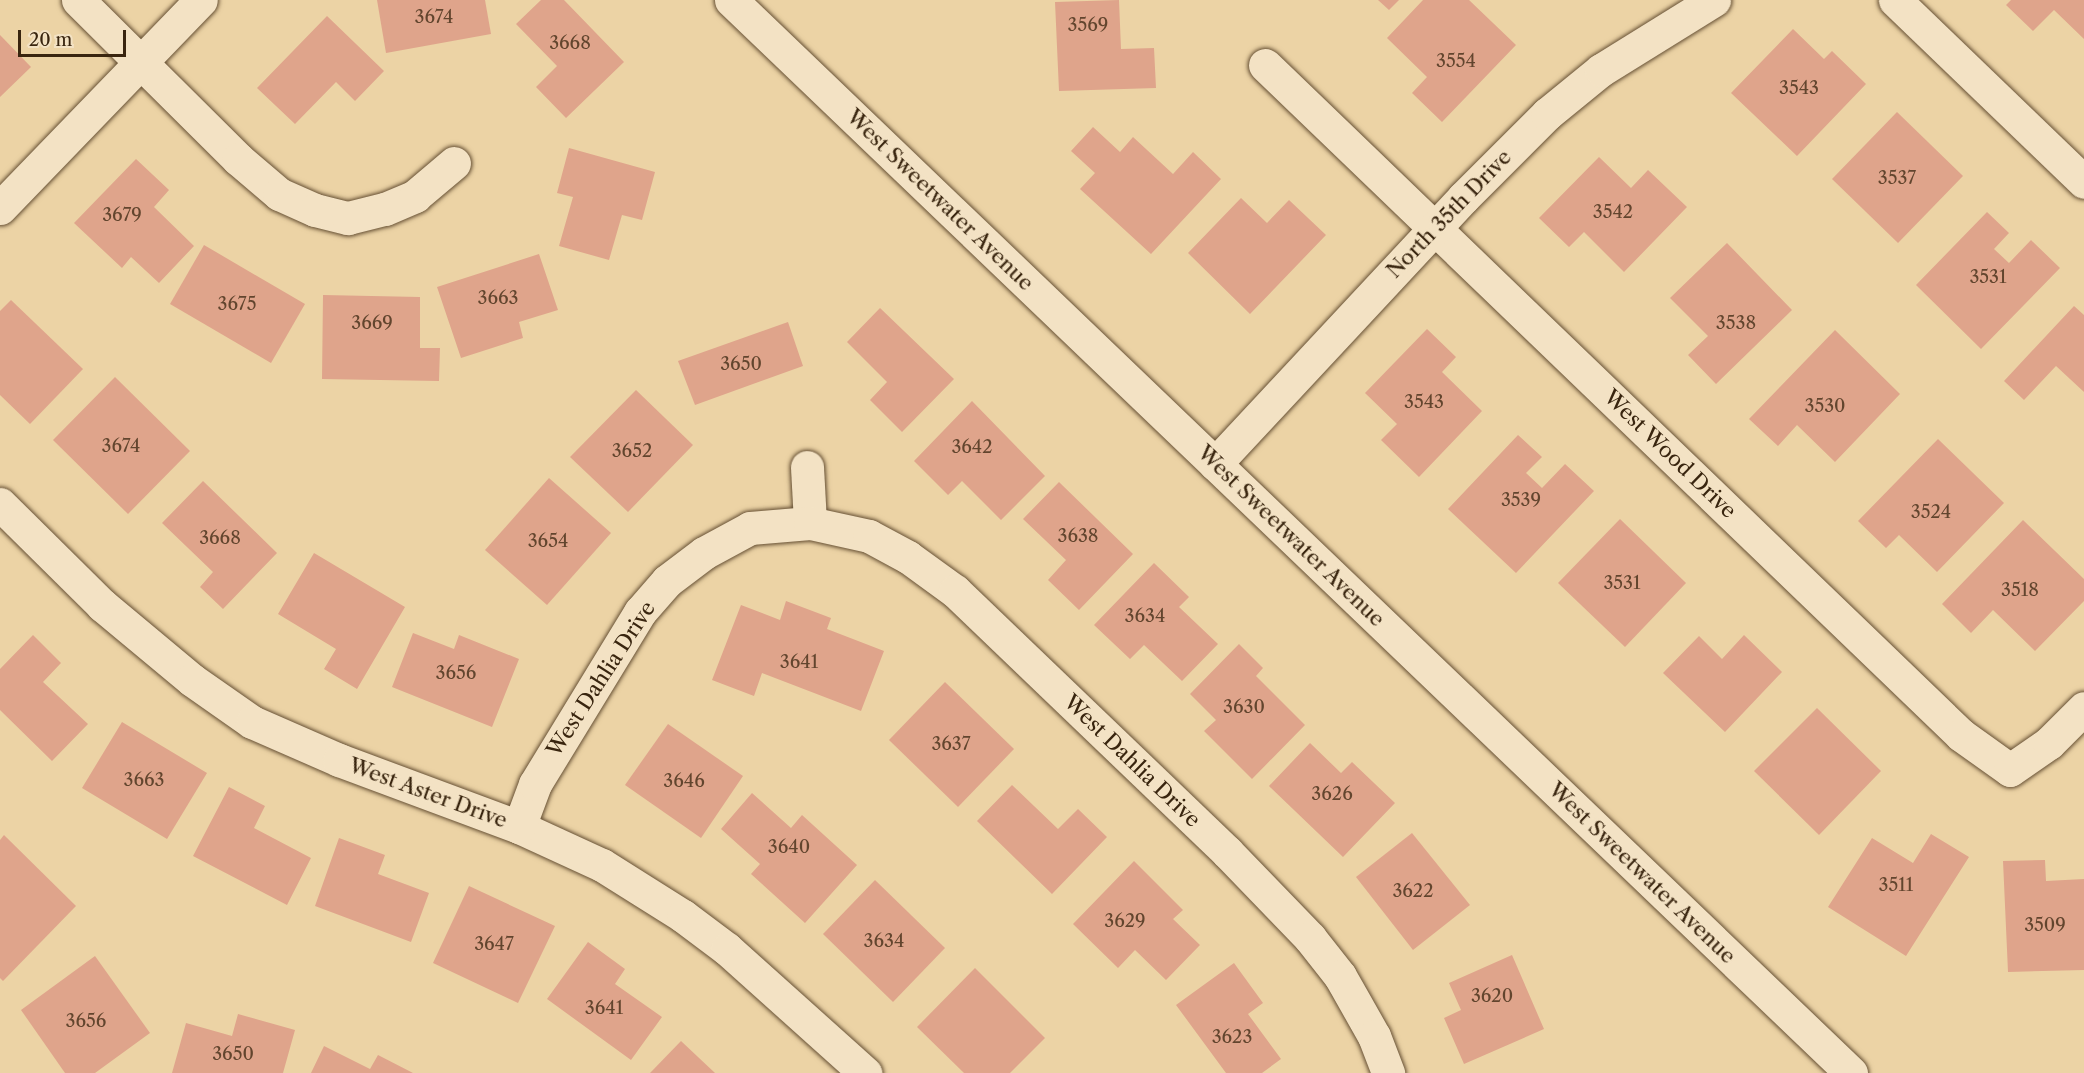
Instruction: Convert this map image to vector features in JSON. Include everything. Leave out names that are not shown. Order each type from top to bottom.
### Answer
[{"type":"street","points":[[78,0],[238,159],[279,194],[315,210],[348,218],[385,209],[415,196],[454,163]]},
{"type":"street","points":[[0,208],[201,0]]},
{"type":"street","name":"West Sweetwater Avenue","points":[[731,0],[1851,1073]]},
{"type":"street","name":"North 35th Drive","points":[[1215,464],[1434,229],[1547,114],[1601,70],[1714,0]]},
{"type":"street","points":[[1895,0],[2084,182]]},
{"type":"street","name":"West Wood Drive","points":[[1265,65],[1961,735],[2010,770],[2049,743],[2084,708]]},
{"type":"street","points":[[807,467],[810,523]]},
{"type":"street","name":"West Aster Drive","points":[[0,504],[102,605],[192,680],[252,722],[339,760],[519,827],[602,865],[683,916],[727,949],[865,1073]]},
{"type":"street","name":"West Dahlia Drive","points":[[519,827],[535,784],[640,612],[667,581],[704,553],[750,528],[810,523],[869,536],[908,557],[955,591],[1227,852],[1310,938],[1346,986],[1374,1036],[1388,1073]]},
{"type":"building","points":[[377,0],[485,0],[491,34],[386,53]]},
{"type":"building","points":[[541,0],[564,0],[624,62],[566,118],[536,87],[557,66],[516,24]]},
{"type":"building","points":[[1119,0],[1121,49],[1154,48],[1156,88],[1059,91],[1055,2]]},
{"type":"building","points":[[1378,0],[1399,0],[1389,10]]},
{"type":"building","points":[[1423,0],[1469,0],[1516,45],[1442,122],[1412,93],[1427,77],[1387,38]]},
{"type":"building","points":[[2011,0],[2084,0],[2084,39],[2054,10],[2033,31],[2006,5]]},
{"type":"building","points":[[327,16],[384,71],[355,101],[336,82],[295,124],[257,88]]},
{"type":"building","points":[[1793,29],[1824,59],[1832,51],[1866,84],[1797,156],[1731,93]]},
{"type":"building","points":[[0,35],[31,67],[0,97]]},
{"type":"building","points":[[1897,112],[1963,176],[1898,243],[1832,179]]},
{"type":"building","points":[[1093,127],[1120,152],[1133,137],[1173,174],[1193,152],[1221,179],[1151,254],[1080,189],[1095,173],[1071,151]]},
{"type":"building","points":[[569,148],[655,172],[642,220],[622,215],[609,260],[559,246],[573,197],[557,193]]},
{"type":"building","points":[[1599,157],[1631,188],[1648,170],[1687,207],[1624,272],[1584,232],[1569,247],[1539,218]]},
{"type":"building","points":[[136,159],[169,190],[154,207],[194,246],[159,283],[131,257],[122,268],[74,223]]},
{"type":"building","points":[[1241,198],[1267,223],[1289,200],[1326,235],[1250,314],[1188,253]]},
{"type":"building","points":[[1987,212],[2009,233],[1994,249],[2009,263],[2031,240],[2060,268],[1981,349],[1916,285]]},
{"type":"building","points":[[1727,243],[1792,310],[1716,384],[1688,355],[1708,336],[1670,298]]},
{"type":"building","points":[[204,245],[305,304],[271,363],[170,304]]},
{"type":"building","points":[[539,254],[558,310],[519,322],[523,338],[461,358],[437,287]]},
{"type":"building","points":[[323,295],[420,297],[420,348],[440,348],[439,381],[322,379]]},
{"type":"building","points":[[11,300],[83,369],[30,424],[0,395],[0,311]]},
{"type":"building","points":[[2074,306],[2084,315],[2084,392],[2056,366],[2024,400],[2004,381]]},
{"type":"building","points":[[880,308],[954,379],[902,432],[870,400],[887,382],[847,342]]},
{"type":"building","points":[[788,322],[803,366],[695,405],[678,361]]},
{"type":"building","points":[[1427,329],[1456,357],[1442,372],[1482,411],[1419,477],[1381,440],[1397,424],[1365,393]]},
{"type":"building","points":[[1835,330],[1900,394],[1835,462],[1797,425],[1778,446],[1749,419]]},
{"type":"building","points":[[115,377],[190,451],[128,514],[53,440]]},
{"type":"building","points":[[636,390],[693,445],[628,512],[570,457]]},
{"type":"building","points":[[972,401],[1045,476],[1001,520],[962,481],[948,495],[914,461]]},
{"type":"building","points":[[1518,435],[1542,457],[1526,473],[1542,488],[1565,464],[1594,491],[1516,573],[1448,509]]},
{"type":"building","points":[[1938,439],[2004,503],[1937,572],[1899,535],[1886,548],[1858,521]]},
{"type":"building","points":[[549,478],[611,533],[547,605],[485,550]]},
{"type":"building","points":[[203,481],[277,553],[223,609],[200,587],[213,572],[162,523]]},
{"type":"building","points":[[1059,482],[1133,554],[1079,610],[1048,580],[1066,560],[1023,519]]},
{"type":"building","points":[[1620,519],[1686,583],[1625,647],[1558,583]]},
{"type":"building","points":[[2023,520],[2084,579],[2084,601],[2035,651],[1993,610],[1971,633],[1942,604]]},
{"type":"building","points":[[314,553],[405,607],[357,689],[324,669],[336,649],[278,614]]},
{"type":"building","points":[[1154,563],[1189,597],[1179,607],[1218,644],[1182,681],[1144,645],[1130,659],[1094,625]]},
{"type":"building","points":[[786,601],[831,618],[827,629],[884,651],[861,711],[762,673],[754,696],[712,680],[741,605],[780,620]]},
{"type":"building","points":[[413,633],[454,649],[459,635],[519,659],[492,727],[392,687]]},
{"type":"building","points":[[33,635],[61,663],[43,682],[88,724],[52,761],[0,710],[0,669]]},
{"type":"building","points":[[1744,635],[1782,672],[1725,732],[1663,673],[1699,636],[1722,659]]},
{"type":"building","points":[[1239,644],[1263,668],[1256,676],[1305,725],[1252,779],[1204,731],[1216,720],[1190,694]]},
{"type":"building","points":[[945,682],[1014,749],[958,807],[889,740]]},
{"type":"building","points":[[1817,708],[1881,771],[1819,835],[1754,771]]},
{"type":"building","points":[[122,722],[207,773],[167,839],[82,788]]},
{"type":"building","points":[[668,724],[743,776],[701,838],[625,785]]},
{"type":"building","points":[[1310,743],[1341,773],[1352,762],[1395,803],[1343,857],[1269,786]]},
{"type":"building","points":[[1012,785],[1058,829],[1078,809],[1107,837],[1052,894],[977,821]]},
{"type":"building","points":[[229,787],[265,806],[254,828],[311,858],[287,905],[193,856]]},
{"type":"building","points":[[752,793],[791,828],[802,815],[857,865],[805,923],[751,874],[760,864],[721,829]]},
{"type":"building","points":[[1412,833],[1470,905],[1413,950],[1356,877]]},
{"type":"building","points":[[1931,834],[1969,857],[1906,956],[1828,907],[1872,838],[1913,863]]},
{"type":"building","points":[[4,835],[76,906],[3,981],[0,978],[0,840]]},
{"type":"building","points":[[339,838],[385,855],[378,874],[429,893],[411,942],[315,906]]},
{"type":"building","points":[[2045,860],[2046,881],[2084,879],[2084,970],[2008,972],[2003,861]]},
{"type":"building","points":[[1134,861],[1183,910],[1173,919],[1200,945],[1166,980],[1135,950],[1118,968],[1073,924]]},
{"type":"building","points":[[875,880],[945,948],[893,1002],[823,934]]},
{"type":"building","points":[[469,886],[555,926],[518,1003],[433,963]]},
{"type":"building","points":[[588,942],[625,969],[615,984],[662,1017],[631,1060],[547,999]]},
{"type":"building","points":[[1512,955],[1544,1029],[1464,1064],[1444,1018],[1461,1010],[1449,983]]},
{"type":"building","points":[[95,956],[150,1033],[95,1073],[65,1073],[21,1010]]},
{"type":"building","points":[[1234,963],[1263,1003],[1248,1014],[1281,1059],[1262,1073],[1226,1073],[1176,1005]]},
{"type":"building","points":[[975,968],[1045,1038],[1010,1073],[964,1073],[917,1027]]},
{"type":"building","points":[[238,1014],[295,1030],[283,1073],[172,1073],[186,1023],[232,1036]]},
{"type":"building","points":[[681,1041],[715,1073],[650,1073]]},
{"type":"building","points":[[324,1046],[370,1069],[378,1055],[413,1073],[311,1073]]}]
